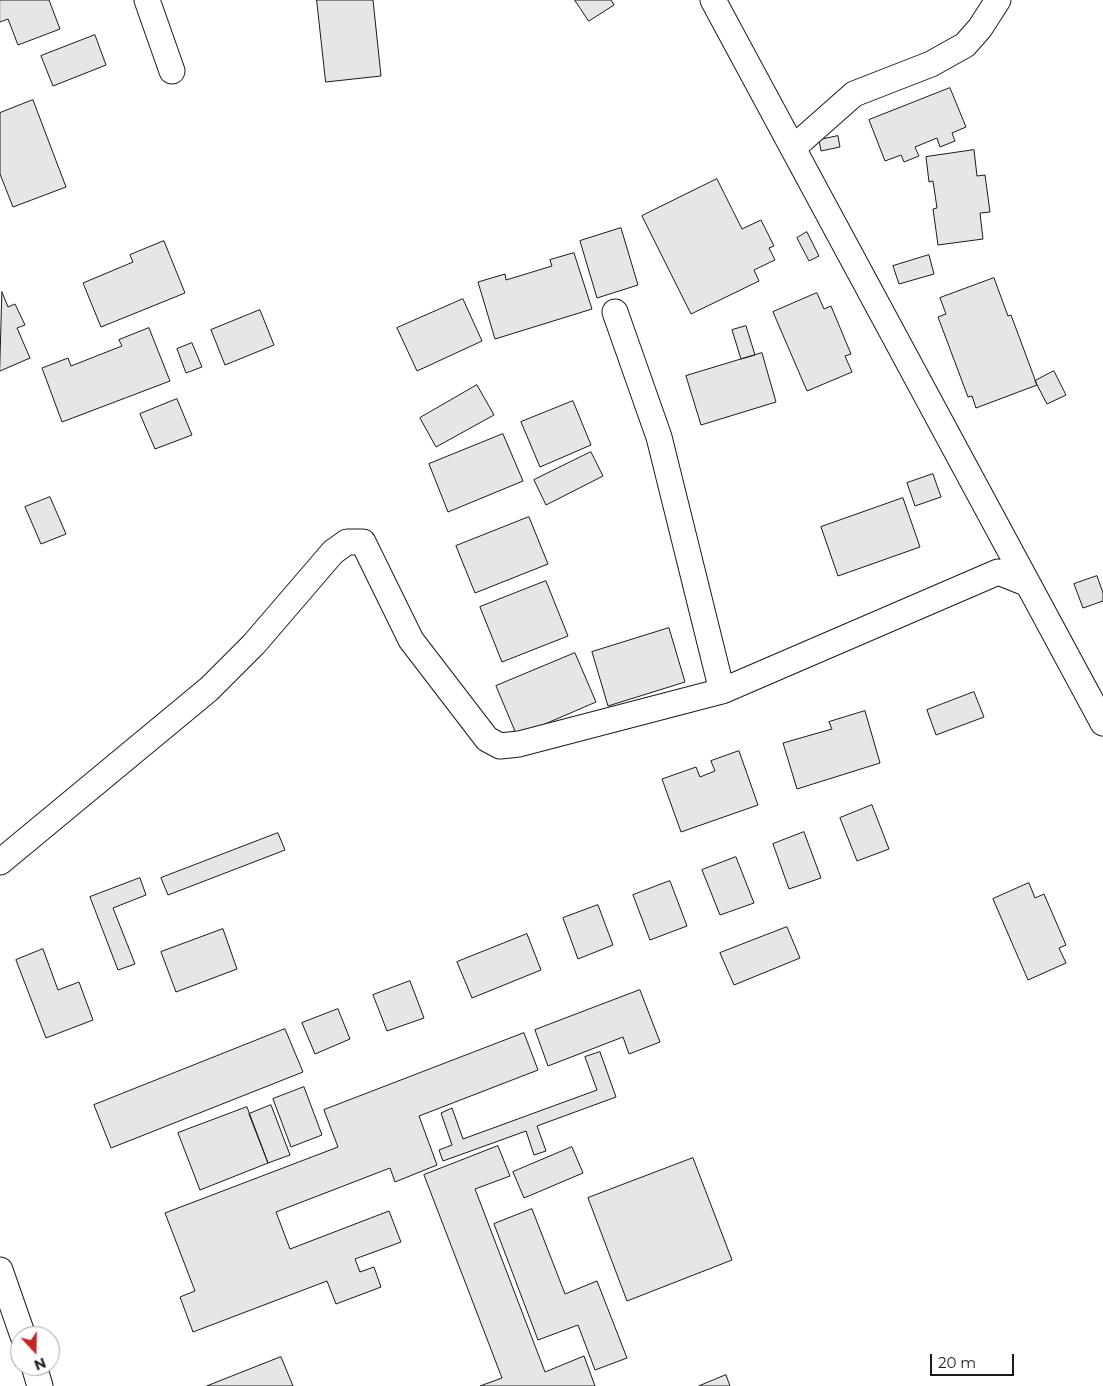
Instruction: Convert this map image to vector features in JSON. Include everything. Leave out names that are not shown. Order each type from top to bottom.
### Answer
[{"type":"street","points":[[147,0],[172,71]]},
{"type":"street","points":[[713,0],[1103,723]]},
{"type":"street","points":[[794,148],[854,94],[931,64],[964,44],[980,28],[998,0]]},
{"type":"street","points":[[615,312],[659,437],[722,691]]},
{"type":"street","points":[[0,862],[209,690],[254,644],[333,552],[347,542],[364,542],[411,640],[488,739],[500,746],[519,744],[722,691],[998,572],[1028,584]]},
{"type":"street","points":[[0,1270],[20,1326]]},
{"type":"building","points":[[0,0],[49,0],[60,29],[18,45],[8,19],[0,22]]},
{"type":"building","points":[[317,0],[373,0],[381,76],[326,82]]},
{"type":"building","points":[[575,0],[611,0],[614,5],[589,21]]},
{"type":"building","points":[[95,35],[106,65],[53,86],[41,56]]},
{"type":"building","points":[[950,88],[966,127],[952,133],[955,141],[940,147],[937,138],[915,147],[919,156],[904,162],[901,155],[885,161],[869,120]]},
{"type":"building","points":[[33,100],[66,187],[13,207],[0,174],[0,113]]},
{"type":"building","points":[[838,136],[840,147],[821,151],[819,140]]},
{"type":"building","points":[[974,150],[977,176],[985,175],[990,212],[980,213],[983,239],[938,245],[933,209],[937,208],[933,181],[929,182],[926,157]]},
{"type":"building","points":[[717,179],[742,229],[761,220],[774,246],[769,248],[775,260],[754,270],[759,281],[691,314],[642,216]]},
{"type":"building","points":[[621,228],[638,285],[597,298],[580,241]]},
{"type":"building","points":[[807,232],[819,256],[809,261],[797,238]]},
{"type":"building","points":[[164,241],[185,293],[101,327],[83,283],[133,262],[130,255]]},
{"type":"building","points":[[574,253],[592,309],[495,339],[478,282],[505,274],[506,280],[552,266],[550,260]]},
{"type":"building","points":[[929,255],[934,274],[899,284],[893,266]]},
{"type":"building","points":[[994,278],[1008,316],[1011,315],[1037,385],[976,408],[972,396],[968,397],[938,317],[946,314],[940,298]]},
{"type":"building","points":[[2,292],[8,307],[15,304],[25,325],[17,328],[30,358],[0,371]]},
{"type":"building","points":[[817,293],[824,309],[831,306],[851,354],[845,356],[852,372],[807,391],[773,312]]},
{"type":"building","points":[[463,299],[482,341],[417,371],[397,328]]},
{"type":"building","points":[[260,310],[274,345],[225,365],[211,330]]},
{"type":"building","points":[[746,326],[755,355],[741,359],[732,330]]},
{"type":"building","points":[[149,328],[170,381],[62,422],[42,368],[68,358],[71,366],[122,346],[119,340]]},
{"type":"building","points":[[192,343],[202,367],[186,373],[177,349]]},
{"type":"building","points":[[762,353],[776,402],[701,425],[686,376]]},
{"type":"building","points":[[1054,371],[1066,395],[1047,404],[1035,381]]},
{"type":"building","points":[[477,385],[494,415],[436,447],[420,418]]},
{"type":"building","points":[[177,399],[192,435],[155,449],[140,414]]},
{"type":"building","points":[[573,401],[591,445],[540,467],[521,422]]},
{"type":"building","points":[[503,434],[523,481],[448,512],[429,464]]},
{"type":"building","points":[[591,452],[603,476],[546,505],[534,480]]},
{"type":"building","points":[[933,474],[941,497],[915,506],[907,483]]},
{"type":"building","points":[[50,497],[66,534],[41,544],[25,507]]},
{"type":"building","points":[[903,498],[920,547],[838,576],[821,527]]},
{"type":"building","points":[[529,517],[548,564],[475,593],[456,546]]},
{"type":"building","points":[[1097,576],[1103,593],[1103,601],[1083,608],[1074,584]]},
{"type":"building","points":[[546,581],[568,636],[502,662],[480,607]]},
{"type":"building","points":[[669,628],[685,682],[608,706],[592,652]]},
{"type":"building","points":[[575,653],[596,702],[517,736],[496,686]]},
{"type":"building","points":[[974,692],[984,717],[936,735],[927,710]]},
{"type":"building","points":[[865,711],[880,763],[797,789],[783,743],[832,729],[829,722]]},
{"type":"building","points":[[739,751],[758,805],[681,832],[662,779],[696,767],[700,777],[715,771],[711,761]]},
{"type":"building","points":[[872,805],[889,849],[857,861],[840,818]]},
{"type":"building","points":[[804,832],[821,878],[789,889],[773,844]]},
{"type":"building","points":[[278,833],[285,850],[168,895],[161,878]]},
{"type":"building","points":[[736,857],[754,903],[720,915],[702,870]]},
{"type":"building","points":[[140,878],[146,895],[113,908],[135,964],[118,970],[90,897]]},
{"type":"building","points":[[670,881],[687,926],[650,940],[633,895]]},
{"type":"building","points":[[1029,883],[1035,898],[1044,894],[1066,945],[1059,948],[1066,963],[1028,980],[993,899]]},
{"type":"building","points":[[598,905],[613,945],[578,959],[563,918]]},
{"type":"building","points":[[787,927],[800,958],[734,985],[720,953]]},
{"type":"building","points":[[223,929],[237,969],[176,992],[161,952]]},
{"type":"building","points":[[527,934],[541,970],[472,998],[457,962]]},
{"type":"building","points":[[43,949],[58,990],[79,982],[93,1020],[46,1038],[16,960]]},
{"type":"building","points":[[410,981],[424,1018],[387,1031],[373,995]]},
{"type":"building","points":[[640,990],[660,1042],[629,1054],[623,1037],[548,1066],[535,1030]]},
{"type":"building","points":[[338,1009],[350,1039],[315,1054],[302,1023]]},
{"type":"building","points":[[285,1029],[303,1072],[111,1148],[94,1105]]},
{"type":"building","points":[[524,1033],[538,1070],[419,1116],[437,1165],[395,1182],[390,1168],[276,1212],[290,1249],[389,1211],[401,1242],[355,1259],[360,1272],[374,1267],[381,1287],[336,1304],[327,1281],[193,1332],[180,1297],[195,1291],[165,1213],[338,1147],[324,1110]]},
{"type":"building","points":[[600,1052],[616,1097],[537,1126],[546,1151],[534,1155],[526,1131],[443,1161],[439,1150],[452,1145],[441,1113],[452,1108],[463,1139],[597,1090],[585,1057]]},
{"type":"building","points":[[304,1087],[322,1135],[291,1147],[273,1099]]},
{"type":"building","points":[[271,1105],[290,1155],[268,1163],[249,1114]]},
{"type":"building","points":[[247,1107],[268,1163],[200,1190],[178,1133]]},
{"type":"building","points":[[498,1146],[510,1176],[475,1189],[545,1372],[584,1356],[595,1386],[480,1386],[502,1378],[424,1175]]},
{"type":"building","points":[[572,1147],[583,1173],[524,1198],[513,1172]]},
{"type":"building","points":[[693,1158],[732,1260],[627,1301],[588,1198]]},
{"type":"building","points":[[532,1209],[565,1294],[597,1281],[627,1358],[595,1370],[578,1325],[538,1340],[494,1224]]},
{"type":"building","points":[[281,1357],[293,1386],[207,1386]]},
{"type":"building","points":[[726,1375],[730,1386],[699,1386]]}]
